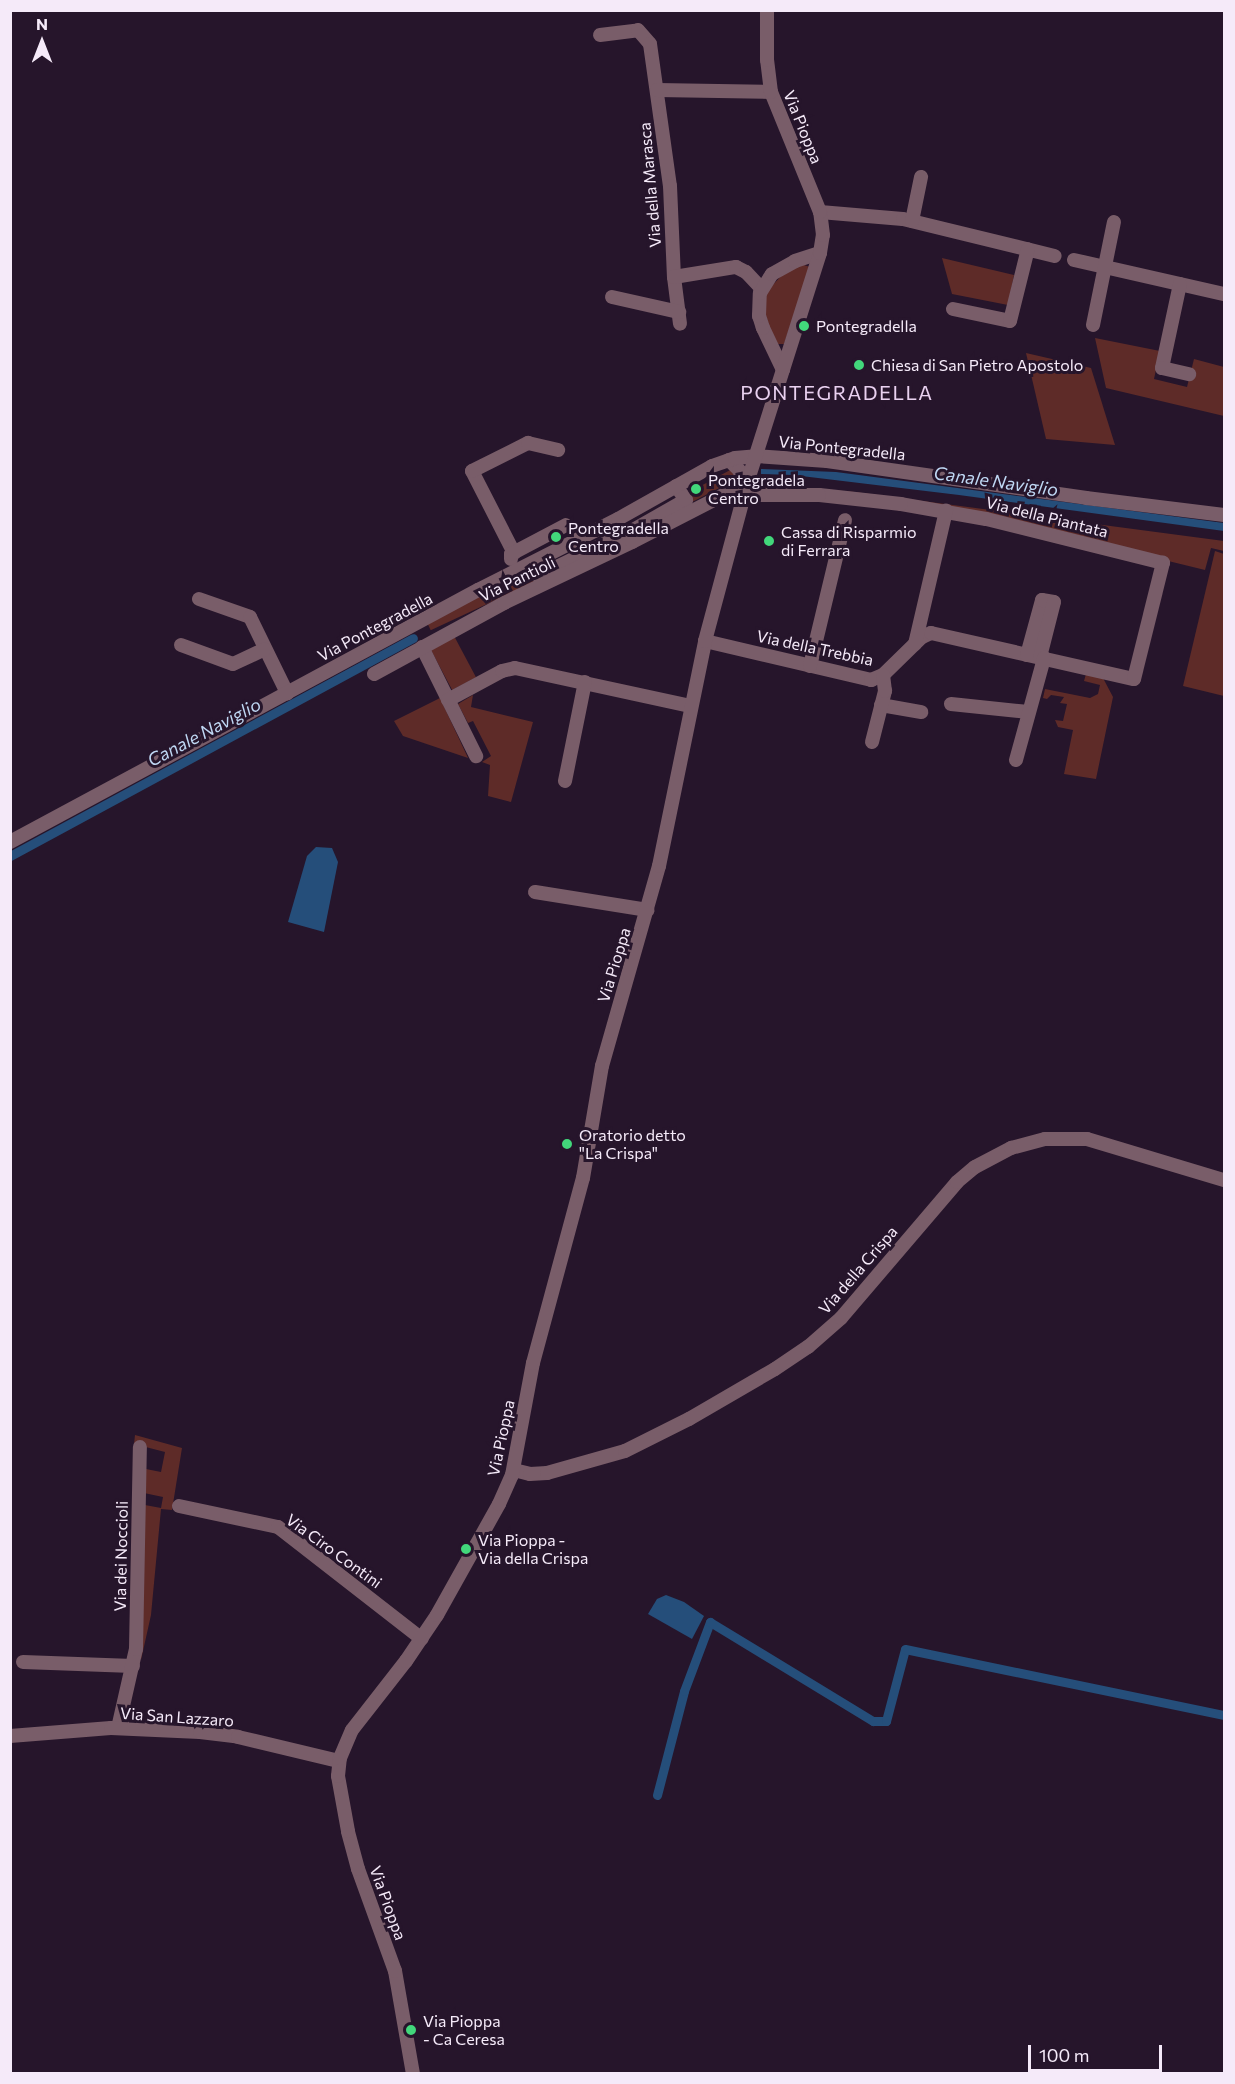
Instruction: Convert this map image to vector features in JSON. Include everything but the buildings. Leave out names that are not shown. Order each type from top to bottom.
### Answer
[{"type":"street","name":"Via Pioppa","points":[[413,2073],[395,1971],[358,1869],[345,1818],[338,1776],[339,1761],[352,1730],[422,1639],[499,1504],[514,1470],[533,1363],[583,1178],[602,1066],[648,910],[705,641],[745,491],[751,456],[783,370],[820,253],[823,235],[820,212],[771,92],[766,60],[767,10]]},
{"type":"street","name":"Via della Marasca","points":[[600,35],[638,30],[650,44],[670,186],[674,277],[680,318],[612,297]]},
{"type":"street","points":[[657,90],[771,92]]},
{"type":"street","points":[[912,221],[921,177]]},
{"type":"street","points":[[820,212],[912,221],[1055,256]]},
{"type":"street","points":[[1093,326],[1114,222]]},
{"type":"street","points":[[953,309],[1010,321],[1028,249]]},
{"type":"street","points":[[783,370],[759,316],[762,289],[772,274],[783,267],[820,253]]},
{"type":"street","points":[[1074,260],[1224,294]]},
{"type":"street","points":[[674,277],[736,267],[746,272],[762,289]]},
{"type":"street","points":[[1180,284],[1162,368],[1189,374]]},
{"type":"street","points":[[514,553],[472,471],[528,443],[558,450]]},
{"type":"street","name":"Via Pontegradella","points":[[10,842],[510,573],[712,466],[729,460],[751,456],[879,468],[1063,495],[1224,515]]},
{"type":"street","points":[[729,460],[739,470],[745,491]]},
{"type":"street","points":[[531,563],[540,581],[686,500],[676,486]]},
{"type":"street","name":"Via Pantioli","points":[[374,674],[540,581],[736,488],[745,491]]},
{"type":"street","name":"Via della Piantata","points":[[745,491],[841,496],[946,512],[1048,533],[1163,563],[1134,679]]},
{"type":"street","points":[[915,644],[946,512]]},
{"type":"street","points":[[810,666],[845,520]]},
{"type":"street","points":[[510,573],[511,554],[566,525]]},
{"type":"street","points":[[199,598],[250,617],[287,693]]},
{"type":"street","points":[[420,621],[448,700],[476,756]]},
{"type":"street","name":"Via della Trebbia","points":[[705,641],[867,679],[883,675],[925,635],[931,633],[1134,679]]},
{"type":"street","points":[[181,645],[232,664],[265,649]]},
{"type":"street","points":[[1016,760],[1029,712],[1037,657]]},
{"type":"street","points":[[448,700],[502,671],[515,668],[691,706]]},
{"type":"street","points":[[872,742],[885,691],[883,675]]},
{"type":"street","points":[[565,781],[585,682]]},
{"type":"street","points":[[881,705],[921,712]]},
{"type":"street","points":[[951,705],[1029,712]]},
{"type":"street","name":"Via Pioppa","points":[[535,892],[648,910]]},
{"type":"street","name":"Via della Crispa","points":[[514,1470],[530,1474],[547,1473],[625,1450],[689,1419],[783,1364],[841,1318],[957,1182],[975,1167],[1011,1148],[1045,1139],[1087,1139],[1224,1180]]},
{"type":"street","name":"Via dei Noccioli","points":[[118,1728],[136,1649],[140,1447]]},
{"type":"street","name":"Via Ciro Contini","points":[[179,1506],[278,1527],[422,1639]]},
{"type":"street","points":[[23,1662],[133,1666]]},
{"type":"street","name":"Via San Lazzaro","points":[[10,1736],[118,1728],[215,1734],[339,1761]]},
{"type":"shaded area","points":[[942,258],[1014,275],[1008,305],[952,294]]},
{"type":"shaded area","points":[[801,264],[810,267],[784,344],[778,344],[773,337],[763,307],[765,298],[768,290],[783,274]]},
{"type":"shaded area","points":[[1095,338],[1160,351],[1154,379],[1187,387],[1194,359],[1224,367],[1224,416],[1106,388]]},
{"type":"shaded area","points":[[1026,353],[1091,368],[1115,445],[1046,439]]},
{"type":"shaded area","points":[[732,469],[735,480],[692,502],[686,494]]},
{"type":"shaded area","points":[[752,484],[855,492],[1224,541],[1224,551],[1211,548],[1205,570],[960,510],[746,493]]},
{"type":"shaded area","points":[[1215,551],[1224,554],[1224,696],[1183,686]]},
{"type":"shaded area","points":[[529,569],[535,582],[431,630],[425,618]]},
{"type":"shaded area","points":[[453,634],[476,677],[452,690],[429,647]]},
{"type":"shaded area","points":[[1086,674],[1103,678],[1113,697],[1096,779],[1064,774],[1073,730],[1058,727],[1055,720],[1063,721],[1067,704],[1060,703],[1064,697],[1051,695],[1047,699],[1043,698],[1045,689],[1090,698],[1098,694],[1100,685],[1084,681]]},
{"type":"shaded area","points":[[473,695],[471,707],[533,722],[511,802],[488,796],[490,765],[482,762],[491,756],[473,721],[468,723],[458,704]]},
{"type":"shaded area","points":[[440,698],[468,758],[403,736],[394,721]]},
{"type":"shaded area","points":[[135,1435],[182,1448],[172,1510],[161,1509],[151,1615],[141,1660],[145,1505],[161,1508],[163,1497],[144,1493],[146,1469],[161,1472],[165,1452],[134,1444]]},
{"type":"water","points":[[761,469],[836,472],[1224,523],[1224,531],[959,495],[793,475],[761,474]]},
{"type":"water","points":[[316,847],[332,848],[338,862],[324,932],[288,922],[307,856]]},
{"type":"water","points":[[666,1595],[684,1602],[704,1616],[692,1639],[648,1614],[657,1599]]},
{"type":"waterway","name":"Canale Naviglio","points":[[10,856],[413,638]]},
{"type":"waterway","points":[[657,1795],[684,1691],[710,1622],[873,1721],[886,1721],[905,1649],[1224,1715]]},
{"type":"place","name":"Pontegradella","points":[[804,326]]},
{"type":"place","name":"Chiesa di San Pietro Apostolo","points":[[859,365]]},
{"type":"place","name":"Pontegradela Centro","points":[[696,489]]},
{"type":"place","name":"Pontegradella Centro","points":[[556,537]]},
{"type":"place","name":"Cassa di Risparmio di Ferrara","points":[[769,541]]},
{"type":"place","name":"Oratorio detto \"La Crispa\"","points":[[567,1144]]},
{"type":"place","name":"Via Pioppa - Via della Crispa","points":[[466,1549]]},
{"type":"place","name":"Via Pioppa - Ca Ceresa","points":[[411,2030]]},
{"type":"district","name":"PONTEGRADELLA","points":[[837,392]]}]
